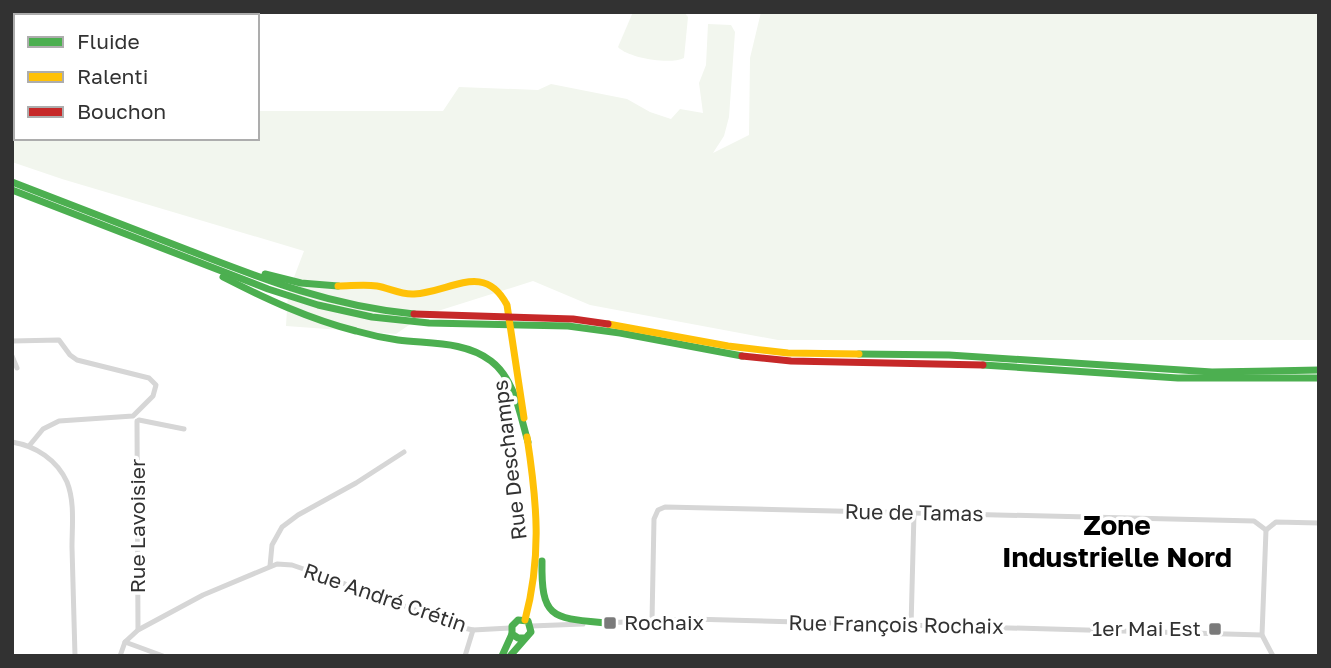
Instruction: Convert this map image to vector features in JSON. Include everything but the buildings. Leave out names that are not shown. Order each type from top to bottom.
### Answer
[{"type":"main road","points":[[12,182],[268,289],[340,311],[402,321],[594,321],[728,346],[788,353],[967,356],[1212,372],[1319,370]]},
{"type":"main road","points":[[12,190],[166,245],[265,298],[309,317],[370,334],[461,347],[482,355],[496,366],[507,380],[528,442]]},
{"type":"main road","name":"Rue Deschamps","points":[[166,245],[288,281],[374,286],[414,294],[431,292],[462,282],[479,282],[496,289],[503,296],[513,336],[536,497],[538,555],[528,623]]},
{"type":"main road","points":[[519,321],[605,330],[747,357],[791,361],[950,363],[1178,378],[1319,378]]},
{"type":"main road","points":[[536,497],[543,549],[541,590],[544,604],[552,613],[563,619],[606,623]]},
{"type":"main road","points":[[502,656],[515,621],[528,623],[531,632],[510,656]]},
{"type":"main road","points":[[512,631],[518,638],[525,638]]},
{"type":"street","points":[[12,341],[59,340],[77,360],[152,380],[156,385],[155,392],[136,418]]},
{"type":"street","points":[[12,356],[17,368]]},
{"type":"street","points":[[29,446],[43,429],[59,421],[136,418],[184,429]]},
{"type":"street","name":"Rue Lavoisier","points":[[136,418],[138,630]]},
{"type":"street","points":[[12,442],[29,446],[54,464],[62,473],[70,494],[75,656]]},
{"type":"street","points":[[270,566],[272,545],[282,527],[404,452]]},
{"type":"street","name":"Rue de Tamas","points":[[652,621],[654,519],[658,510],[665,507],[1254,522],[1266,530],[1276,522],[1319,523]]},
{"type":"street","points":[[911,627],[914,513]]},
{"type":"street","points":[[1266,530],[1262,635],[1273,654]]},
{"type":"street","name":"Rue André Crétin","points":[[120,656],[125,642],[138,630],[203,595],[277,564],[292,565],[473,630],[512,631]]},
{"type":"street","name":"Rue François Rochaix","points":[[528,623],[691,620],[1262,635]]},
{"type":"street","points":[[465,656],[473,630]]},
{"type":"street","points":[[125,642],[163,656]]},
{"type":"shaded area","points":[[633,12],[684,12],[688,17],[684,58],[669,61],[650,59],[618,47]]},
{"type":"shaded area","points":[[761,12],[1319,12],[1319,340],[778,340],[590,305],[533,281],[422,316],[396,334],[286,326],[288,293],[304,251],[12,162],[12,57],[14,140],[259,140],[259,111],[443,111],[459,87],[538,90],[551,84],[627,99],[650,112],[671,119],[680,109],[703,113],[699,83],[706,65],[708,24],[731,25],[735,32],[729,117],[724,136],[713,153],[749,135],[750,58]]},
{"type":"traffic: fast","points":[[12,182],[271,281],[354,305],[414,314]]},
{"type":"traffic: fast","points":[[12,190],[268,289],[318,305],[372,317],[429,323],[568,326],[742,356]]},
{"type":"traffic: fast","points":[[265,274],[301,283],[338,286]]},
{"type":"traffic: fast","points":[[223,277],[321,321],[398,340],[446,344],[481,355],[491,361],[506,377],[516,398],[528,442]]},
{"type":"traffic: fast","points":[[859,354],[949,355],[1212,372],[1319,370]]},
{"type":"traffic: fast","points":[[983,365],[1178,378],[1319,378]]},
{"type":"traffic: fast","points":[[542,561],[544,594],[553,612],[573,619],[606,623]]},
{"type":"traffic: fast","points":[[510,656],[531,632],[528,621],[518,620],[512,626],[512,634],[525,638]]},
{"type":"traffic: fast","points":[[502,656],[512,634]]},
{"type":"traffic: slow","points":[[338,286],[372,285],[414,294],[466,282],[488,284],[507,305],[524,418]]},
{"type":"traffic: slow","points":[[608,324],[728,346],[788,353],[859,354]]},
{"type":"traffic: slow","points":[[525,620],[536,551],[533,484],[527,437]]},
{"type":"traffic: jam","points":[[414,314],[573,319],[608,324]]},
{"type":"traffic: jam","points":[[742,356],[791,361],[983,365]]},
{"type":"place","name":"Rochaix","points":[[610,623]]},
{"type":"place","name":"1er Mai Est","points":[[1215,629]]},
{"type":"district","name":"Zone Industrielle Nord","points":[[1117,541]]}]
